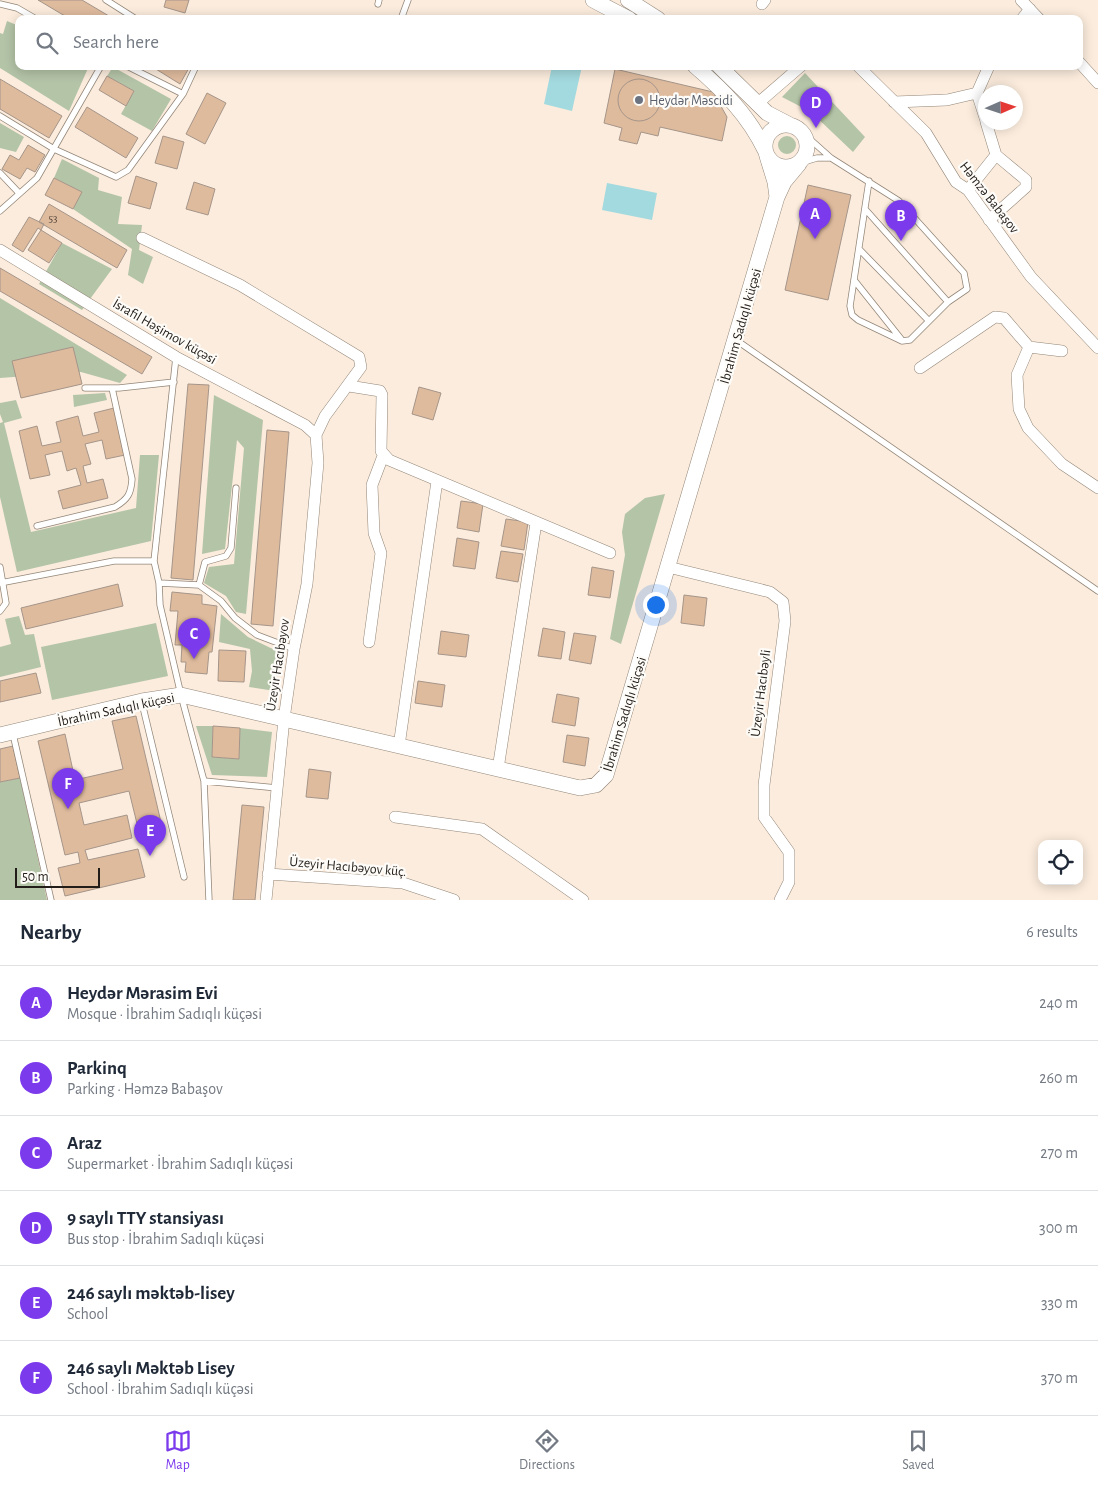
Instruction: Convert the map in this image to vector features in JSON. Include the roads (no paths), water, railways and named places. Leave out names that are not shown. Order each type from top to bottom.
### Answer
[{"type":"street","points":[[592,0],[621,15]]},
{"type":"street","points":[[628,0],[652,15]]},
{"type":"street","points":[[1021,0],[1035,15]]},
{"type":"street","points":[[1025,15],[1030,9]]},
{"type":"street","points":[[1083,66],[1098,83]]},
{"type":"street","points":[[700,70],[728,94],[742,110],[766,152],[774,175],[777,197]]},
{"type":"street","points":[[723,70],[767,113],[798,129],[808,148],[800,163],[784,182],[777,197]]},
{"type":"street","points":[[757,104],[796,70]]},
{"type":"street","name":"Həmzə Babaşov","points":[[862,70],[926,133],[956,182],[968,190],[1031,277],[1098,348]]},
{"type":"street","points":[[978,96],[977,93],[987,70]]},
{"type":"street","points":[[894,102],[947,100],[977,93]]},
{"type":"street","points":[[798,129],[783,125],[773,130],[766,139],[766,152],[779,166],[790,168],[800,163]]},
{"type":"street","points":[[988,130],[996,155],[1026,180],[1026,187],[989,220]]},
{"type":"street","points":[[968,190],[996,155]]},
{"type":"street","name":"İbrahim Sadıqlı küçəsi","points":[[6,733],[142,700],[181,695],[580,788],[596,785],[606,775],[777,197]]},
{"type":"street","points":[[142,238],[240,285],[359,357],[361,367],[349,386],[325,416],[316,435]]},
{"type":"street","name":"İsrafil Həşimov küçəsi","points":[[0,250],[176,357],[305,425],[316,435]]},
{"type":"street","points":[[920,368],[995,318],[1004,318],[1029,347],[1062,351]]},
{"type":"street","points":[[1029,347],[1017,375],[1019,410],[1028,428],[1062,464],[1098,488]]},
{"type":"street","points":[[349,386],[380,391],[382,395],[383,456],[372,485],[374,533],[381,553],[369,642]]},
{"type":"street","name":"Üzeyir Hacıbəyov","points":[[266,900],[284,719],[294,649],[307,584],[318,463],[316,435]]},
{"type":"street","points":[[383,456],[610,553]]},
{"type":"street","points":[[399,746],[438,481]]},
{"type":"street","points":[[498,769],[536,523]]},
{"type":"street","name":"Üzeyir Hacıbəyli","points":[[668,567],[770,592],[783,602],[785,621],[764,784],[764,817],[789,852],[789,882],[780,900]]},
{"type":"street","points":[[395,817],[482,829],[584,900]]},
{"type":"street","name":"Üzeyir Hacıbəyov küç.","points":[[268,874],[329,880],[403,883],[454,900]]},
{"type":"lane","points":[[16,0],[17,8]]},
{"type":"lane","points":[[106,0],[130,15]]},
{"type":"lane","points":[[402,15],[408,0]]},
{"type":"lane","points":[[0,4],[17,8],[29,15]]},
{"type":"lane","points":[[0,211],[38,178],[99,70]]},
{"type":"lane","points":[[135,70],[183,94]]},
{"type":"lane","points":[[0,116],[54,149],[116,177],[128,170],[183,94],[194,70]]},
{"type":"lane","points":[[798,129],[831,158],[870,182],[900,201],[964,273],[967,289],[948,302],[910,340],[902,341],[858,320],[852,315],[850,306],[870,182]]},
{"type":"lane","points":[[800,163],[817,158],[831,158]]},
{"type":"lane","points":[[0,173],[20,194]]},
{"type":"lane","points":[[865,209],[948,302]]},
{"type":"lane","points":[[859,249],[929,321]]},
{"type":"lane","points":[[854,280],[902,341]]},
{"type":"lane","points":[[736,340],[1098,590]]},
{"type":"lane","points":[[176,357],[154,561],[160,583],[160,605],[204,781],[209,900]]},
{"type":"lane","points":[[85,388],[112,388],[174,382]]},
{"type":"lane","points":[[37,526],[115,507],[126,500],[132,492],[132,478],[112,388]]},
{"type":"lane","points":[[198,585],[205,562],[226,556],[231,548],[236,488]]},
{"type":"lane","points":[[2,582],[114,561],[154,561]]},
{"type":"lane","points":[[0,568],[6,603],[0,611]]},
{"type":"lane","points":[[160,583],[198,585],[221,601],[235,618],[257,635],[294,649]]},
{"type":"lane","points":[[142,700],[184,877]]},
{"type":"lane","points":[[6,733],[51,900]]},
{"type":"lane","points":[[204,781],[277,788]]},
{"type":"water","points":[[551,70],[581,70],[572,111],[544,104]]},
{"type":"water","points":[[607,183],[657,193],[652,220],[602,210]]},
{"type":"place","name":"Heydər Məscidi","points":[[639,100]]},
{"type":"place","name":"9 saylı TTY stansiyası","points":[[816,128]]},
{"type":"place","name":"Heydər Mərasim Evi","points":[[815,239]]},
{"type":"place","name":"Parkinq","points":[[901,241]]},
{"type":"place","name":"Araz","points":[[194,659]]},
{"type":"place","name":"246 saylı Məktəb Lisey","points":[[68,809]]},
{"type":"place","name":"246 saylı məktəb-lisey","points":[[150,856]]}]
